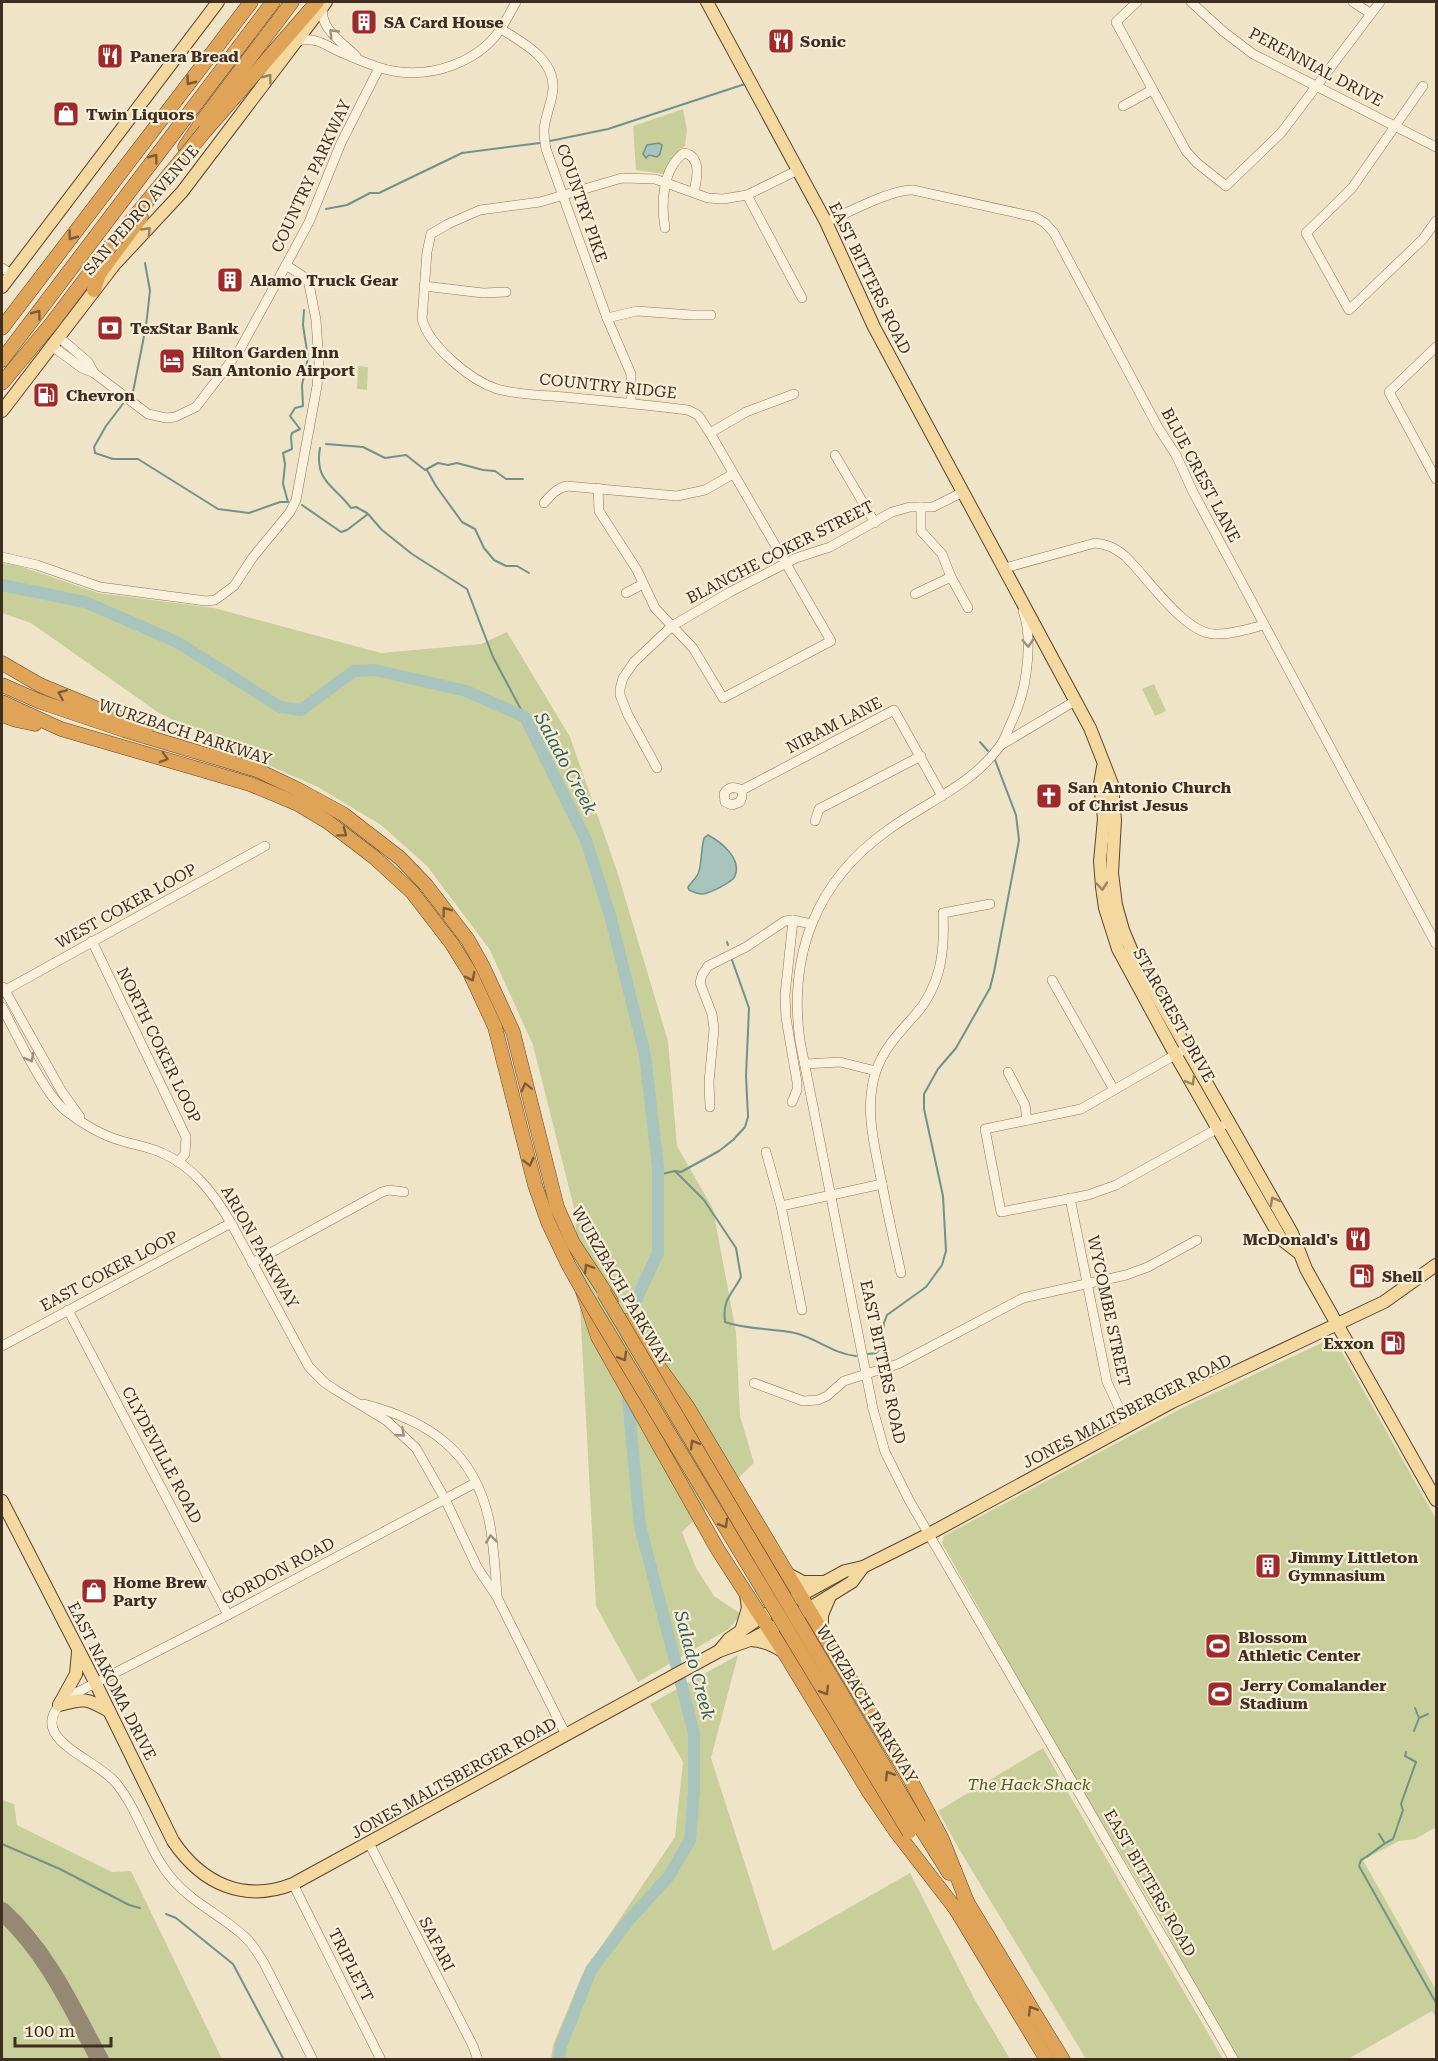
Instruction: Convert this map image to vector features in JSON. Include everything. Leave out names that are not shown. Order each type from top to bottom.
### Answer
[{"type":"highway","points":[[2,328],[251,2]]},
{"type":"highway","points":[[2,360],[273,2]]},
{"type":"highway","points":[[94,290],[99,274],[136,225],[201,123],[292,2]]},
{"type":"highway","points":[[2,383],[107,250],[206,131],[323,2]]},
{"type":"highway","points":[[2,663],[40,685],[130,727]]},
{"type":"highway","name":"WURZBACH PARKWAY","points":[[2,685],[41,702],[130,727],[191,750],[257,770],[343,814],[400,858],[426,885],[468,940],[513,1032],[557,1207],[573,1243],[914,1828]]},
{"type":"highway","name":"WURZBACH PARKWAY","points":[[2,702],[61,729],[250,784],[298,804],[328,822],[375,858],[412,892],[452,944],[470,973],[495,1027],[534,1185],[568,1264],[963,1908],[1063,2060]]},
{"type":"highway","points":[[2,715],[61,729]]},
{"type":"highway","points":[[582,1289],[598,1336],[718,1550],[784,1652],[869,1792],[917,1860],[963,1908]]},
{"type":"highway","points":[[604,1293],[687,1406],[921,1799],[942,1839],[963,1908]]},
{"type":"highway","points":[[784,1652],[788,1637],[802,1629],[822,1631]]},
{"type":"highway","name":"WURZBACH PARKWAY","points":[[963,1908],[1047,2060]]},
{"type":"main road","points":[[2,287],[6,271],[218,2]]},
{"type":"main road","name":"SAN PEDRO AVENUE","points":[[2,411],[114,265],[182,192],[297,41],[323,2]]},
{"type":"main road","name":"EAST BITTERS ROAD","points":[[707,2],[826,222],[874,327],[1005,568]]},
{"type":"main road","name":"STARCREST DRIVE","points":[[1005,568],[1101,753],[1103,765],[1100,784],[1108,846],[1102,887],[1112,911],[1133,954],[1187,1048],[1281,1239],[1300,1253],[1306,1269],[1337,1325],[1437,1500]]},
{"type":"main road","name":"STARCREST DRIVE","points":[[1112,911],[1118,949],[1175,1054],[1224,1125]]},
{"type":"main road","name":"JONES MALTSBERGER ROAD","points":[[746,1635],[761,1617],[845,1571],[863,1567],[929,1533],[1172,1402],[1384,1302],[1437,1265]]},
{"type":"main road","name":"EAST NAKOMA DRIVE","points":[[2,1501],[173,1841],[183,1856],[198,1871]]},
{"type":"main road","name":"JONES MALTSBERGER ROAD","points":[[198,1871],[226,1887],[246,1891],[273,1890],[293,1884],[746,1635],[770,1630],[807,1610],[852,1582],[863,1567]]},
{"type":"main road","points":[[785,1572],[803,1581],[825,1582]]},
{"type":"main road","points":[[746,1594],[748,1608],[746,1635],[784,1652]]},
{"type":"main road","points":[[822,1631],[822,1615],[830,1596]]},
{"type":"main road","points":[[59,1705],[76,1674],[78,1650]]},
{"type":"main road","points":[[59,1705],[81,1699],[109,1711]]},
{"type":"street","points":[[323,2],[322,16],[326,26],[358,57]]},
{"type":"street","points":[[297,41],[319,40],[344,54],[358,57],[379,68],[412,74],[447,68],[476,52],[501,30],[516,2]]},
{"type":"street","points":[[1137,2],[1116,22],[1186,151],[1226,186],[1281,133],[1380,2]]},
{"type":"street","name":"PERENNIAL DRIVE","points":[[1191,2],[1238,44],[1253,54],[1437,147]]},
{"type":"street","points":[[1353,2],[1370,14]]},
{"type":"street","name":"COUNTRY PIKE","points":[[501,30],[530,46],[550,75],[553,87],[544,129],[546,148],[607,318],[631,374],[631,403]]},
{"type":"street","name":"COUNTRY PARKWAY","points":[[55,342],[82,368],[94,373],[148,414],[166,418],[176,417],[196,407],[239,351],[286,266],[309,222],[341,143],[379,68]]},
{"type":"street","points":[[1423,86],[1352,188],[1306,232],[1349,310],[1423,239],[1437,221]]},
{"type":"street","points":[[1122,106],[1152,90]]},
{"type":"street","points":[[665,228],[662,196],[666,183],[684,153],[694,158],[698,176],[694,192]]},
{"type":"street","points":[[563,195],[621,178],[645,178],[715,199],[732,199],[747,195],[798,170]]},
{"type":"street","name":"BLUE CREST LANE","points":[[826,222],[906,190],[1022,214],[1045,223],[1054,233],[1159,429],[1176,455],[1193,492],[1437,944]]},
{"type":"street","name":"COUNTRY RIDGE","points":[[563,195],[540,202],[480,210],[431,234],[427,252],[422,319],[433,341],[465,371],[492,387],[688,410],[698,415],[831,641],[723,698],[693,648],[672,626]]},
{"type":"street","points":[[747,195],[802,298]]},
{"type":"street","points":[[2,558],[37,565],[100,587],[206,601],[215,600],[234,586],[253,557],[290,512],[296,500],[317,386],[319,363],[312,291],[307,279],[286,266]]},
{"type":"street","points":[[424,286],[483,293],[506,292]]},
{"type":"street","points":[[607,318],[637,310],[711,315]]},
{"type":"street","points":[[1437,347],[1389,392],[1437,479]]},
{"type":"street","points":[[710,433],[746,412],[794,394]]},
{"type":"street","points":[[835,455],[875,523]]},
{"type":"street","points":[[544,503],[561,487],[573,486],[677,496],[705,490],[733,474]]},
{"type":"street","points":[[598,488],[599,511],[632,562],[655,609],[672,626]]},
{"type":"street","name":"BLANCHE COKER STREET","points":[[657,768],[628,715],[620,689],[628,670],[672,626],[730,592],[796,558],[830,547],[892,512],[904,508],[927,508],[939,505],[963,492]]},
{"type":"street","points":[[921,507],[921,531],[942,554],[951,577],[968,608]]},
{"type":"street","points":[[1001,745],[1020,703],[1028,661],[1025,616],[1005,568],[1095,543],[1103,544],[1115,548],[1125,556],[1181,617],[1197,629],[1216,634],[1264,625]]},
{"type":"street","points":[[915,594],[951,577]]},
{"type":"street","points":[[626,593],[643,584]]},
{"type":"street","points":[[1001,745],[1075,701]]},
{"type":"street","name":"NIRAM LANE","points":[[742,790],[894,710],[921,756]]},
{"type":"street","name":"EAST BITTERS ROAD","points":[[1001,745],[971,776],[866,847],[834,884],[811,924],[801,954],[796,997],[797,1019],[866,1374],[885,1452],[897,1479],[1234,2060]]},
{"type":"street","points":[[815,821],[819,810],[921,756],[942,796]]},
{"type":"street","name":"WEST COKER LOOP","points":[[2,989],[265,846]]},
{"type":"street","points":[[901,1273],[870,1120],[870,1096],[876,1071],[890,1044],[923,1005],[935,983],[944,948],[943,913],[990,904]]},
{"type":"street","points":[[710,1107],[709,1082],[714,1029],[710,1007],[700,983],[702,975],[708,966],[746,947],[785,921],[793,920],[811,924]]},
{"type":"street","points":[[792,1102],[797,1090],[797,1082],[786,1018],[785,995],[793,920]]},
{"type":"street","name":"NORTH COKER LOOP","points":[[92,941],[186,1137],[185,1154],[178,1162]]},
{"type":"street","points":[[1052,980],[1114,1090]]},
{"type":"street","name":"ARION PARKWAY","points":[[2,989],[62,1092],[85,1123]]},
{"type":"street","name":"ARION PARKWAY","points":[[2,1007],[52,1098],[66,1111],[107,1136],[162,1153],[178,1162],[205,1185],[218,1200],[309,1367],[324,1382],[387,1421],[407,1437],[425,1462],[445,1499],[477,1567],[497,1597],[566,1735]]},
{"type":"street","points":[[1187,1048],[1081,1108],[985,1129],[1001,1212],[1102,1191],[1224,1125]]},
{"type":"street","points":[[805,1064],[840,1062],[876,1071]]},
{"type":"street","points":[[1008,1072],[1025,1105],[1028,1120]]},
{"type":"street","points":[[766,1152],[781,1206],[802,1310]]},
{"type":"street","points":[[781,1206],[882,1185]]},
{"type":"street","points":[[252,1263],[382,1192],[389,1190],[404,1192]]},
{"type":"street","name":"WYCOMBE STREET","points":[[1070,1198],[1107,1382],[1128,1427]]},
{"type":"street","name":"EAST COKER LOOP","points":[[2,1346],[231,1223]]},
{"type":"street","points":[[754,1383],[808,1402],[827,1396],[844,1381],[898,1364],[1023,1298],[1126,1275],[1148,1267],[1197,1240]]},
{"type":"street","name":"CLYDEVILLE ROAD","points":[[68,1310],[228,1615]]},
{"type":"street","name":"ARION PARKWAY","points":[[352,1401],[402,1415],[419,1423],[436,1434],[456,1452],[468,1469],[484,1503],[489,1522],[497,1597]]},
{"type":"street","name":"GORDON ROAD","points":[[59,1705],[68,1697],[95,1682],[228,1615],[475,1483]]},
{"type":"street","points":[[59,1705],[55,1710],[52,1726],[58,1740],[100,1768],[116,1783],[127,1797],[158,1859],[173,1881],[192,1899],[230,1924],[255,1948],[313,2060]]},
{"type":"street","name":"SAFARI","points":[[369,1843],[469,2038],[478,2060]]},
{"type":"street","name":"TRIPLETT","points":[[293,1884],[381,2060]]},
{"type":"green space","points":[[683,109],[687,130],[685,146],[679,150],[664,174],[636,170],[633,126]]},
{"type":"green space","points":[[358,366],[368,367],[367,390],[357,389]]},
{"type":"green space","points":[[2,563],[14,564],[98,593],[214,608],[381,653],[481,644],[507,632],[570,737],[617,871],[668,1041],[677,1146],[713,1209],[736,1332],[740,1416],[754,1463],[682,1532],[696,1568],[714,1596],[741,1614],[729,1629],[638,1682],[596,1606],[575,1212],[533,1045],[490,950],[427,866],[381,825],[318,787],[159,713],[31,623],[2,613]]},
{"type":"green space","points":[[1154,684],[1166,711],[1155,716],[1142,689]]},
{"type":"green space","name":"Blossom Athletic Center","points":[[1326,1341],[1334,1342],[1340,1349],[1436,1519],[1436,1827],[1415,1839],[1399,1841],[1363,1860],[1436,1990],[1436,2018],[1432,2011],[1348,2059],[1238,2059],[1186,1971],[1162,1922],[1057,1748],[942,1543],[944,1536],[1182,1408]]},
{"type":"green space","points":[[738,1655],[711,1758],[773,1951],[910,1873],[975,2000],[1010,2059],[551,2059],[553,2045],[582,1975],[675,1837],[683,1762],[650,1704]]},
{"type":"green space","name":"The Hack Shack","points":[[1043,1748],[1223,2059],[1086,2059],[959,1849],[938,1811]]},
{"type":"green space","points":[[2,1800],[14,1804],[17,1825],[112,1872],[131,1871],[222,2059],[109,2059],[58,1965],[35,1932],[2,1901]]},
{"type":"green space","points":[[2,1922],[25,1944],[42,1968],[91,2059],[2,2059]]},
{"type":"water","points":[[659,143],[662,145],[660,154],[657,157],[649,155],[646,158],[643,154],[647,145]]},
{"type":"water","points":[[708,835],[729,851],[736,863],[736,869],[735,876],[730,881],[701,894],[689,890],[688,887],[698,873],[704,838]]},
{"type":"waterway","points":[[550,141],[608,129],[745,84]]},
{"type":"waterway","points":[[326,209],[347,205],[370,193],[379,193],[462,153],[540,143]]},
{"type":"waterway","points":[[129,397],[133,392],[146,326],[150,291],[145,263]]},
{"type":"waterway","points":[[125,401],[106,426],[94,447],[95,453],[113,459],[138,459],[218,509],[249,513],[280,502],[288,502],[283,484],[285,464],[283,453],[292,449],[292,433],[300,429],[290,416],[295,408],[303,406],[302,385],[308,358],[303,325],[304,310]]},
{"type":"waterway","points":[[326,444],[363,447],[385,458],[406,455],[425,470],[438,463],[448,465],[457,463],[495,471],[506,479],[523,479]]},
{"type":"waterway","points":[[320,448],[320,469],[327,482],[351,508],[356,507],[367,513]]},
{"type":"waterway","points":[[427,470],[462,522],[475,529],[484,548],[494,560],[506,566],[517,566],[529,573]]},
{"type":"waterway","points":[[302,505],[341,532],[368,514],[382,530],[412,554],[467,589],[493,657],[525,717]]},
{"type":"waterway","name":"Salado Creek","points":[[2,585],[85,602],[177,642],[280,707],[301,710],[354,671],[375,670],[466,691],[525,717],[586,840],[610,915],[645,1055],[658,1167],[658,1253],[632,1309]]},
{"type":"waterway","points":[[980,742],[988,751]]},
{"type":"waterway","points":[[868,1354],[876,1353],[880,1349],[887,1315],[926,1287],[942,1265],[946,1251],[943,1196],[924,1109],[924,1094],[938,1069],[956,1048],[990,988],[994,972],[1019,840],[1016,815],[995,760]]},
{"type":"waterway","points":[[658,1175],[681,1172],[719,1151],[745,1127],[748,1117],[746,1076],[749,1008],[732,960]]},
{"type":"waterway","points":[[675,1171],[704,1200],[736,1248],[741,1277],[726,1302],[725,1322],[795,1333],[840,1352],[856,1356]]},
{"type":"waterway","name":"Salado Creek","points":[[559,2060],[561,2046],[591,1970],[629,1920],[669,1876],[690,1840],[694,1792],[694,1733],[640,1526],[627,1388]]},
{"type":"waterway","points":[[1414,1731],[1419,1718],[1415,1708]]},
{"type":"waterway","points":[[1419,1718],[1428,1714]]},
{"type":"waterway","points":[[1406,1752],[1405,1756],[1416,1762],[1401,1804],[1403,1810],[1393,1839],[1361,1860],[1359,1866],[1436,2003]]},
{"type":"waterway","points":[[1379,1834],[1384,1842]]},
{"type":"waterway","points":[[2,1844],[60,1869],[129,1905],[140,1908]]},
{"type":"waterway","points":[[166,1914],[176,1918],[233,1964],[284,2060]]},
{"type":"taxiway","points":[[2,1911],[18,1927],[45,1962],[100,2060]]},
{"type":"place","name":"SA Card House","points":[[364,22]]},
{"type":"place","name":"Sonic","points":[[781,41]]},
{"type":"place","name":"Panera Bread","points":[[110,56]]},
{"type":"place","name":"Twin Liquors","points":[[66,114]]},
{"type":"place","name":"Alamo Truck Gear","points":[[230,280]]},
{"type":"place","name":"TexStar Bank","points":[[110,328]]},
{"type":"place","name":"Hilton Garden Inn San Antonio Airport","points":[[172,361]]},
{"type":"place","name":"Chevron","points":[[46,395]]},
{"type":"place","name":"San Antonio Church of Christ Jesus","points":[[1049,796]]},
{"type":"place","name":"McDonald's","points":[[1358,1239]]},
{"type":"place","name":"Shell","points":[[1362,1276]]},
{"type":"place","name":"Exxon","points":[[1393,1343]]},
{"type":"place","name":"Jimmy Littleton Gymnasium","points":[[1268,1566]]},
{"type":"place","name":"Home Brew Party","points":[[94,1591]]},
{"type":"place","name":"Blossom Athletic Center","points":[[1218,1646]]},
{"type":"place","name":"Jerry Comalander Stadium","points":[[1220,1694]]}]
